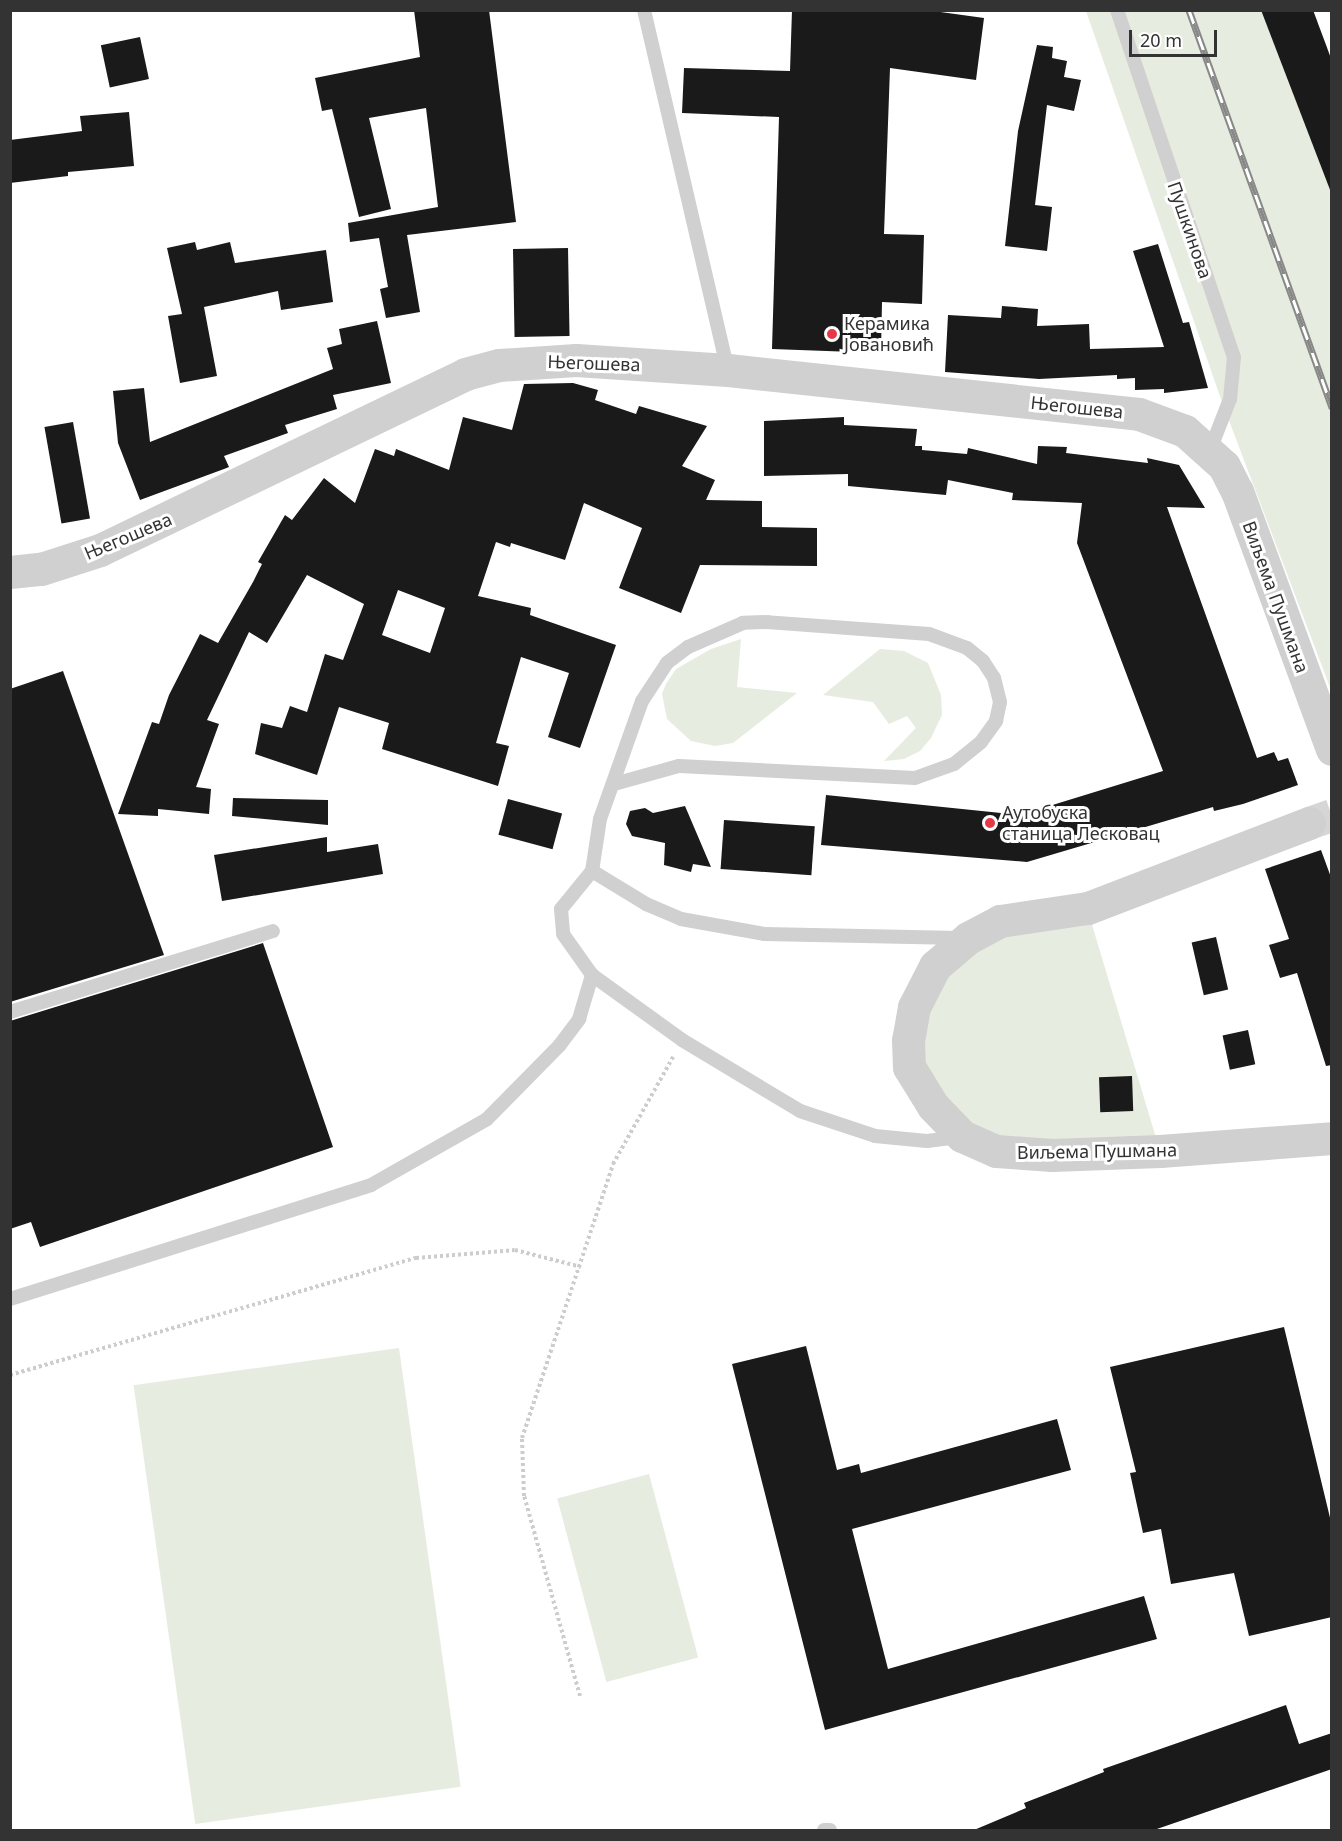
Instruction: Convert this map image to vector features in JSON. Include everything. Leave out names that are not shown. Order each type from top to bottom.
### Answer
[{"type":"street","name":"Његошева","points":[[10,572],[40,569],[100,550],[465,374],[499,365],[544,360],[728,370],[1139,414],[1185,431],[1210,450]]},
{"type":"street","name":"Виљема Пушмана","points":[[1210,450],[1238,491],[1332,750]]},
{"type":"street","name":"Виљема Пушмана","points":[[1309,823],[1087,908],[1000,921],[968,938],[935,966],[914,1006],[908,1040],[909,1067],[933,1106],[962,1136],[996,1151],[1052,1155],[1332,1138]]},
{"type":"lane","points":[[644,10],[728,370]]},
{"type":"lane","name":"Пушкинова","points":[[1117,10],[1234,357],[1230,399],[1210,450]]},
{"type":"lane","points":[[614,784],[680,766],[915,778],[954,764],[981,742],[996,721],[1000,702],[994,678],[982,661],[966,648],[929,634],[743,623],[688,647],[667,663],[642,701],[600,819],[592,871],[561,909],[563,934],[592,975],[682,1040],[800,1111],[875,1136],[927,1141],[962,1136]]},
{"type":"lane","points":[[592,871],[646,904],[692,921],[764,934],[968,938]]},
{"type":"lane","points":[[10,1012],[273,930]]},
{"type":"lane","points":[[10,1299],[371,1185],[487,1119],[559,1046],[579,1020],[592,975]]},
{"type":"lane","points":[[824,1830],[830,1830]]},
{"type":"path","points":[[580,1696],[524,1496],[522,1438],[582,1267],[613,1164],[682,1040]]},
{"type":"path","points":[[10,1374],[416,1258],[514,1250],[582,1267]]},
{"type":"shaded area","points":[[1086,11],[1266,11],[1331,192],[1331,690],[1222,402]]},
{"type":"shaded area","points":[[741,639],[737,687],[797,693],[733,743],[715,746],[691,741],[667,719],[662,694],[666,684],[676,669],[711,649]]},
{"type":"shaded area","points":[[880,649],[904,651],[928,663],[941,695],[942,715],[931,738],[920,751],[904,759],[884,761],[916,728],[907,716],[889,724],[873,702],[823,695]]},
{"type":"shaded area","points":[[1087,908],[1160,1151],[962,1136],[908,1040],[968,938]]},
{"type":"shaded area","points":[[399,1348],[461,1787],[195,1824],[134,1385]]},
{"type":"shaded area","points":[[649,1474],[698,1658],[606,1682],[557,1499]]},
{"type":"building","points":[[414,10],[489,10],[516,222],[407,235],[420,312],[386,318],[380,289],[388,287],[379,238],[350,242],[348,223],[438,207],[426,108],[369,118],[391,209],[359,217],[332,109],[322,111],[315,78],[420,57]]},
{"type":"building","points":[[792,10],[926,10],[984,18],[976,80],[890,68],[884,234],[924,235],[922,304],[882,302],[881,353],[772,349],[779,117],[682,113],[684,68],[790,71]]},
{"type":"building","points":[[1261,10],[1313,10],[1332,61],[1332,195]]},
{"type":"building","points":[[140,37],[149,79],[110,87],[101,45]]},
{"type":"building","points":[[1037,45],[1053,47],[1052,58],[1067,61],[1064,77],[1081,80],[1074,111],[1047,105],[1035,205],[1052,207],[1047,251],[1005,246],[1018,131]]},
{"type":"building","points":[[129,112],[134,166],[68,172],[68,176],[10,183],[10,140],[82,131],[80,116]]},
{"type":"building","points":[[195,242],[197,250],[230,242],[235,263],[326,250],[333,302],[281,310],[278,291],[204,307],[217,376],[180,383],[168,316],[182,314],[167,248]]},
{"type":"building","points":[[1158,244],[1183,323],[1189,322],[1208,388],[1164,393],[1164,389],[1135,390],[1135,378],[1117,379],[1117,375],[1039,379],[945,372],[948,315],[1001,318],[1002,306],[1038,309],[1037,326],[1089,324],[1090,349],[1164,347],[1133,251]]},
{"type":"building","points":[[568,248],[570,336],[515,337],[513,249]]},
{"type":"building","points":[[377,321],[391,383],[333,395],[337,409],[285,425],[288,433],[224,456],[229,467],[140,500],[118,443],[113,391],[144,388],[150,442],[333,369],[327,348],[342,344],[339,329]]},
{"type":"building","points":[[573,383],[598,390],[595,400],[636,414],[639,406],[707,426],[682,466],[715,480],[706,500],[762,501],[762,527],[817,528],[817,566],[700,565],[681,613],[619,588],[642,528],[584,503],[565,560],[511,543],[510,547],[496,542],[478,596],[531,608],[530,615],[616,645],[580,748],[548,737],[569,673],[521,657],[496,743],[509,746],[498,786],[382,749],[389,723],[339,707],[317,775],[255,754],[261,723],[282,728],[290,706],[307,712],[325,654],[343,660],[364,604],[307,575],[267,643],[249,632],[207,720],[219,724],[196,787],[211,789],[209,814],[158,809],[158,816],[118,814],[152,722],[159,724],[169,695],[200,634],[218,643],[253,582],[262,564],[258,562],[285,515],[292,520],[324,478],[355,503],[375,449],[394,456],[396,449],[449,470],[463,417],[512,430],[524,384]],"holes":[[[398,590],[445,608],[430,653],[382,635]]]},
{"type":"building","points":[[844,417],[844,425],[917,429],[915,446],[922,446],[922,450],[967,454],[968,448],[1037,464],[1038,446],[1067,447],[1066,453],[1148,463],[1147,458],[1179,465],[1205,508],[1167,507],[1257,758],[1274,752],[1278,761],[1288,758],[1298,785],[1243,804],[1214,811],[1213,807],[1027,862],[821,845],[826,795],[1020,815],[1163,771],[1077,543],[1082,503],[1012,500],[1013,493],[948,480],[946,495],[848,486],[848,474],[764,476],[764,421]]},
{"type":"building","points":[[73,422],[90,519],[61,524],[44,427]]},
{"type":"building","points":[[63,671],[164,955],[10,1002],[10,689]]},
{"type":"building","points":[[233,798],[328,800],[328,825],[232,816]]},
{"type":"building","points":[[508,799],[562,813],[553,849],[498,835]]},
{"type":"building","points":[[685,806],[711,867],[693,864],[691,872],[664,865],[665,843],[632,836],[626,824],[630,811],[645,808],[653,813]]},
{"type":"building","points":[[724,820],[815,826],[811,875],[721,869]]},
{"type":"building","points":[[327,837],[327,852],[378,844],[383,874],[222,901],[214,855]]},
{"type":"building","points":[[1321,850],[1332,880],[1332,1065],[1326,1066],[1297,973],[1280,978],[1269,945],[1289,939],[1265,869]]},
{"type":"building","points":[[1216,937],[1228,990],[1204,995],[1192,943]]},
{"type":"building","points":[[263,943],[333,1147],[40,1247],[31,1222],[10,1229],[10,1021]]},
{"type":"building","points":[[1248,1030],[1255,1064],[1230,1070],[1223,1035]]},
{"type":"building","points":[[1132,1076],[1133,1111],[1100,1112],[1099,1077]]},
{"type":"building","points":[[1284,1327],[1332,1526],[1332,1617],[1249,1636],[1234,1573],[1171,1584],[1161,1529],[1143,1533],[1130,1473],[1136,1472],[1110,1367]]},
{"type":"building","points":[[806,1346],[837,1470],[859,1464],[861,1473],[1057,1419],[1071,1470],[852,1529],[888,1669],[1144,1596],[1157,1639],[825,1730],[732,1364]]},
{"type":"building","points":[[1286,1705],[1299,1744],[1332,1733],[1332,1769],[1154,1830],[974,1830],[1026,1808],[1024,1803],[1104,1772],[1103,1769]]},
{"type":"tunnel","points":[[1309,823],[1332,815]]},
{"type":"railway","points":[[1189,10],[1332,408]]},
{"type":"place","name":"Керамика Јовановић","points":[[832,334]]},
{"type":"place","name":"Аутобуска станица Лесковац","points":[[990,823]]}]
